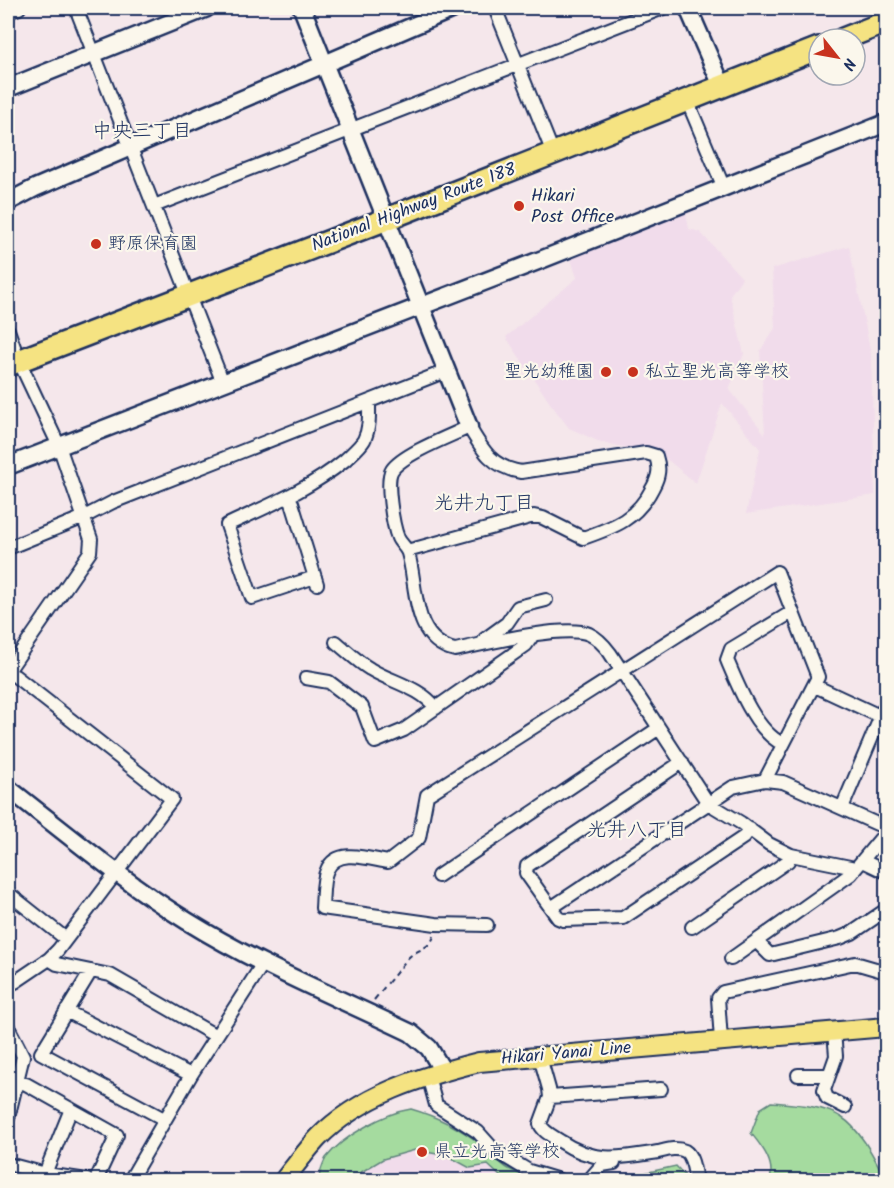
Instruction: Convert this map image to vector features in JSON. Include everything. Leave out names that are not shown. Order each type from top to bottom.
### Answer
[{"type":"highway","points":[[867,30],[886,22]]},
{"type":"highway","name":"National Highway Route 188","points":[[13,363],[387,219],[807,53]]},
{"type":"main road","name":"Hikari Yanai Line","points":[[284,1180],[319,1137],[333,1125],[371,1100],[435,1073],[479,1062],[886,1027]]},
{"type":"street","points":[[8,12],[19,8]]},
{"type":"street","points":[[76,8],[223,383]]},
{"type":"street","points":[[8,88],[207,8]]},
{"type":"street","points":[[302,8],[446,371],[469,427],[484,452],[506,470],[521,472],[646,453],[656,456],[660,467],[657,481],[647,500],[636,513],[612,528],[583,538],[543,518],[534,516],[407,551]]},
{"type":"street","points":[[8,202],[35,188],[455,8]]},
{"type":"street","points":[[495,8],[553,153]]},
{"type":"street","points":[[154,206],[663,8]]},
{"type":"street","points":[[688,8],[722,86]]},
{"type":"street","points":[[687,100],[724,188]]},
{"type":"street","points":[[8,466],[886,123]]},
{"type":"street","points":[[8,330],[13,363],[59,446],[91,539],[90,552],[8,673],[15,676],[172,799],[49,959],[15,982]]},
{"type":"street","points":[[8,548],[84,518],[113,502],[446,371]]},
{"type":"street","points":[[288,497],[292,503],[316,581],[252,598],[227,525],[288,497],[326,476],[353,453],[364,441],[368,426],[369,403]]},
{"type":"street","points":[[469,427],[401,461],[391,472],[391,494],[398,539],[407,551],[419,614],[435,641],[444,648],[455,650],[533,635],[573,631],[588,634],[601,642],[621,670],[708,803],[750,829],[768,844],[791,855],[859,864],[886,873]]},
{"type":"street","points":[[487,924],[436,924],[322,908],[327,870],[334,860],[343,856],[387,862],[419,838],[428,795],[777,572],[818,677],[765,780]]},
{"type":"street","points":[[482,644],[485,639],[507,623],[518,607],[546,600]]},
{"type":"street","points":[[783,744],[774,740],[750,709],[727,660],[731,650],[792,612]]},
{"type":"street","points":[[306,678],[328,682],[362,707],[375,742],[404,729],[436,708],[526,645],[533,635]]},
{"type":"street","points":[[336,642],[370,669],[397,681],[430,701],[436,708]]},
{"type":"street","points":[[815,686],[884,718]]},
{"type":"street","points":[[842,808],[884,718],[886,704]]},
{"type":"street","points":[[438,876],[660,728]]},
{"type":"street","points":[[682,762],[527,866],[526,873],[558,918],[563,920],[623,918],[744,837],[750,829]]},
{"type":"street","points":[[551,908],[733,787],[765,780],[783,782],[886,830],[850,874],[731,958]]},
{"type":"street","points":[[8,788],[187,921],[264,962],[411,1033],[429,1048],[435,1073],[436,1105],[478,1132],[495,1151],[529,1171],[559,1180]]},
{"type":"street","points":[[692,927],[788,861],[791,855]]},
{"type":"street","points":[[8,893],[66,939]]},
{"type":"street","points":[[756,941],[770,955],[840,938],[852,933],[886,910]]},
{"type":"street","points":[[49,959],[57,964],[110,975],[216,1036]]},
{"type":"street","points":[[130,1180],[191,1075],[264,962]]},
{"type":"street","points":[[721,1040],[718,998],[723,992],[855,963],[886,972]]},
{"type":"street","points":[[91,971],[41,1053],[164,1119]]},
{"type":"street","points":[[66,1011],[191,1075]]},
{"type":"street","points":[[8,1027],[23,1056],[8,1118]]},
{"type":"street","points":[[834,1031],[836,1056],[824,1090],[827,1098],[845,1107]]},
{"type":"street","points":[[540,1057],[550,1097],[540,1124],[542,1129],[588,1156],[625,1157],[676,1149],[685,1151],[690,1156],[696,1180]]},
{"type":"street","points":[[798,1076],[829,1075]]},
{"type":"street","points":[[17,1082],[26,1084],[117,1135],[96,1180]]},
{"type":"street","points":[[550,1097],[661,1089]]},
{"type":"street","points":[[46,1174],[72,1109]]},
{"type":"street","points":[[589,1180],[602,1165],[621,1162],[625,1157]]},
{"type":"street","points":[[8,1164],[46,1174],[87,1180]]},
{"type":"path","points":[[367,1012],[408,958],[432,942],[436,924]]},
{"type":"shaded area","name":"私立聖光高等学校","points":[[686,212],[689,229],[700,232],[742,278],[730,295],[744,354],[729,389],[765,434],[760,351],[775,328],[772,269],[849,246],[871,354],[875,495],[746,514],[760,449],[722,403],[696,483],[653,448],[628,448],[600,442],[569,428],[550,403],[506,337],[577,278],[570,256]]},
{"type":"shaded area","name":"県立光高等学校","points":[[467,1142],[509,1180],[333,1180],[373,1144]]},
{"type":"green space","points":[[771,1102],[816,1108],[841,1117],[860,1135],[886,1180],[770,1180],[769,1161],[751,1133],[760,1109]]},
{"type":"green space","points":[[411,1109],[459,1129],[485,1147],[505,1167],[540,1180],[501,1180],[501,1177],[488,1165],[470,1168],[448,1156],[415,1150],[383,1159],[348,1180],[318,1180],[326,1158],[343,1142],[377,1120]]},
{"type":"green space","points":[[676,1166],[689,1180],[634,1180],[644,1173]]},
{"type":"place","name":"Hikari Post Office","points":[[519,206]]},
{"type":"place","name":"野原保育園","points":[[96,244]]},
{"type":"place","name":"聖光幼稚園","points":[[606,372]]},
{"type":"place","name":"私立聖光高等学校","points":[[633,372]]},
{"type":"place","name":"県立光高等学校","points":[[422,1152]]},
{"type":"district","name":"中央三丁目","points":[[142,132]]},
{"type":"district","name":"光井九丁目","points":[[484,504]]},
{"type":"district","name":"光井八丁目","points":[[637,831]]}]
